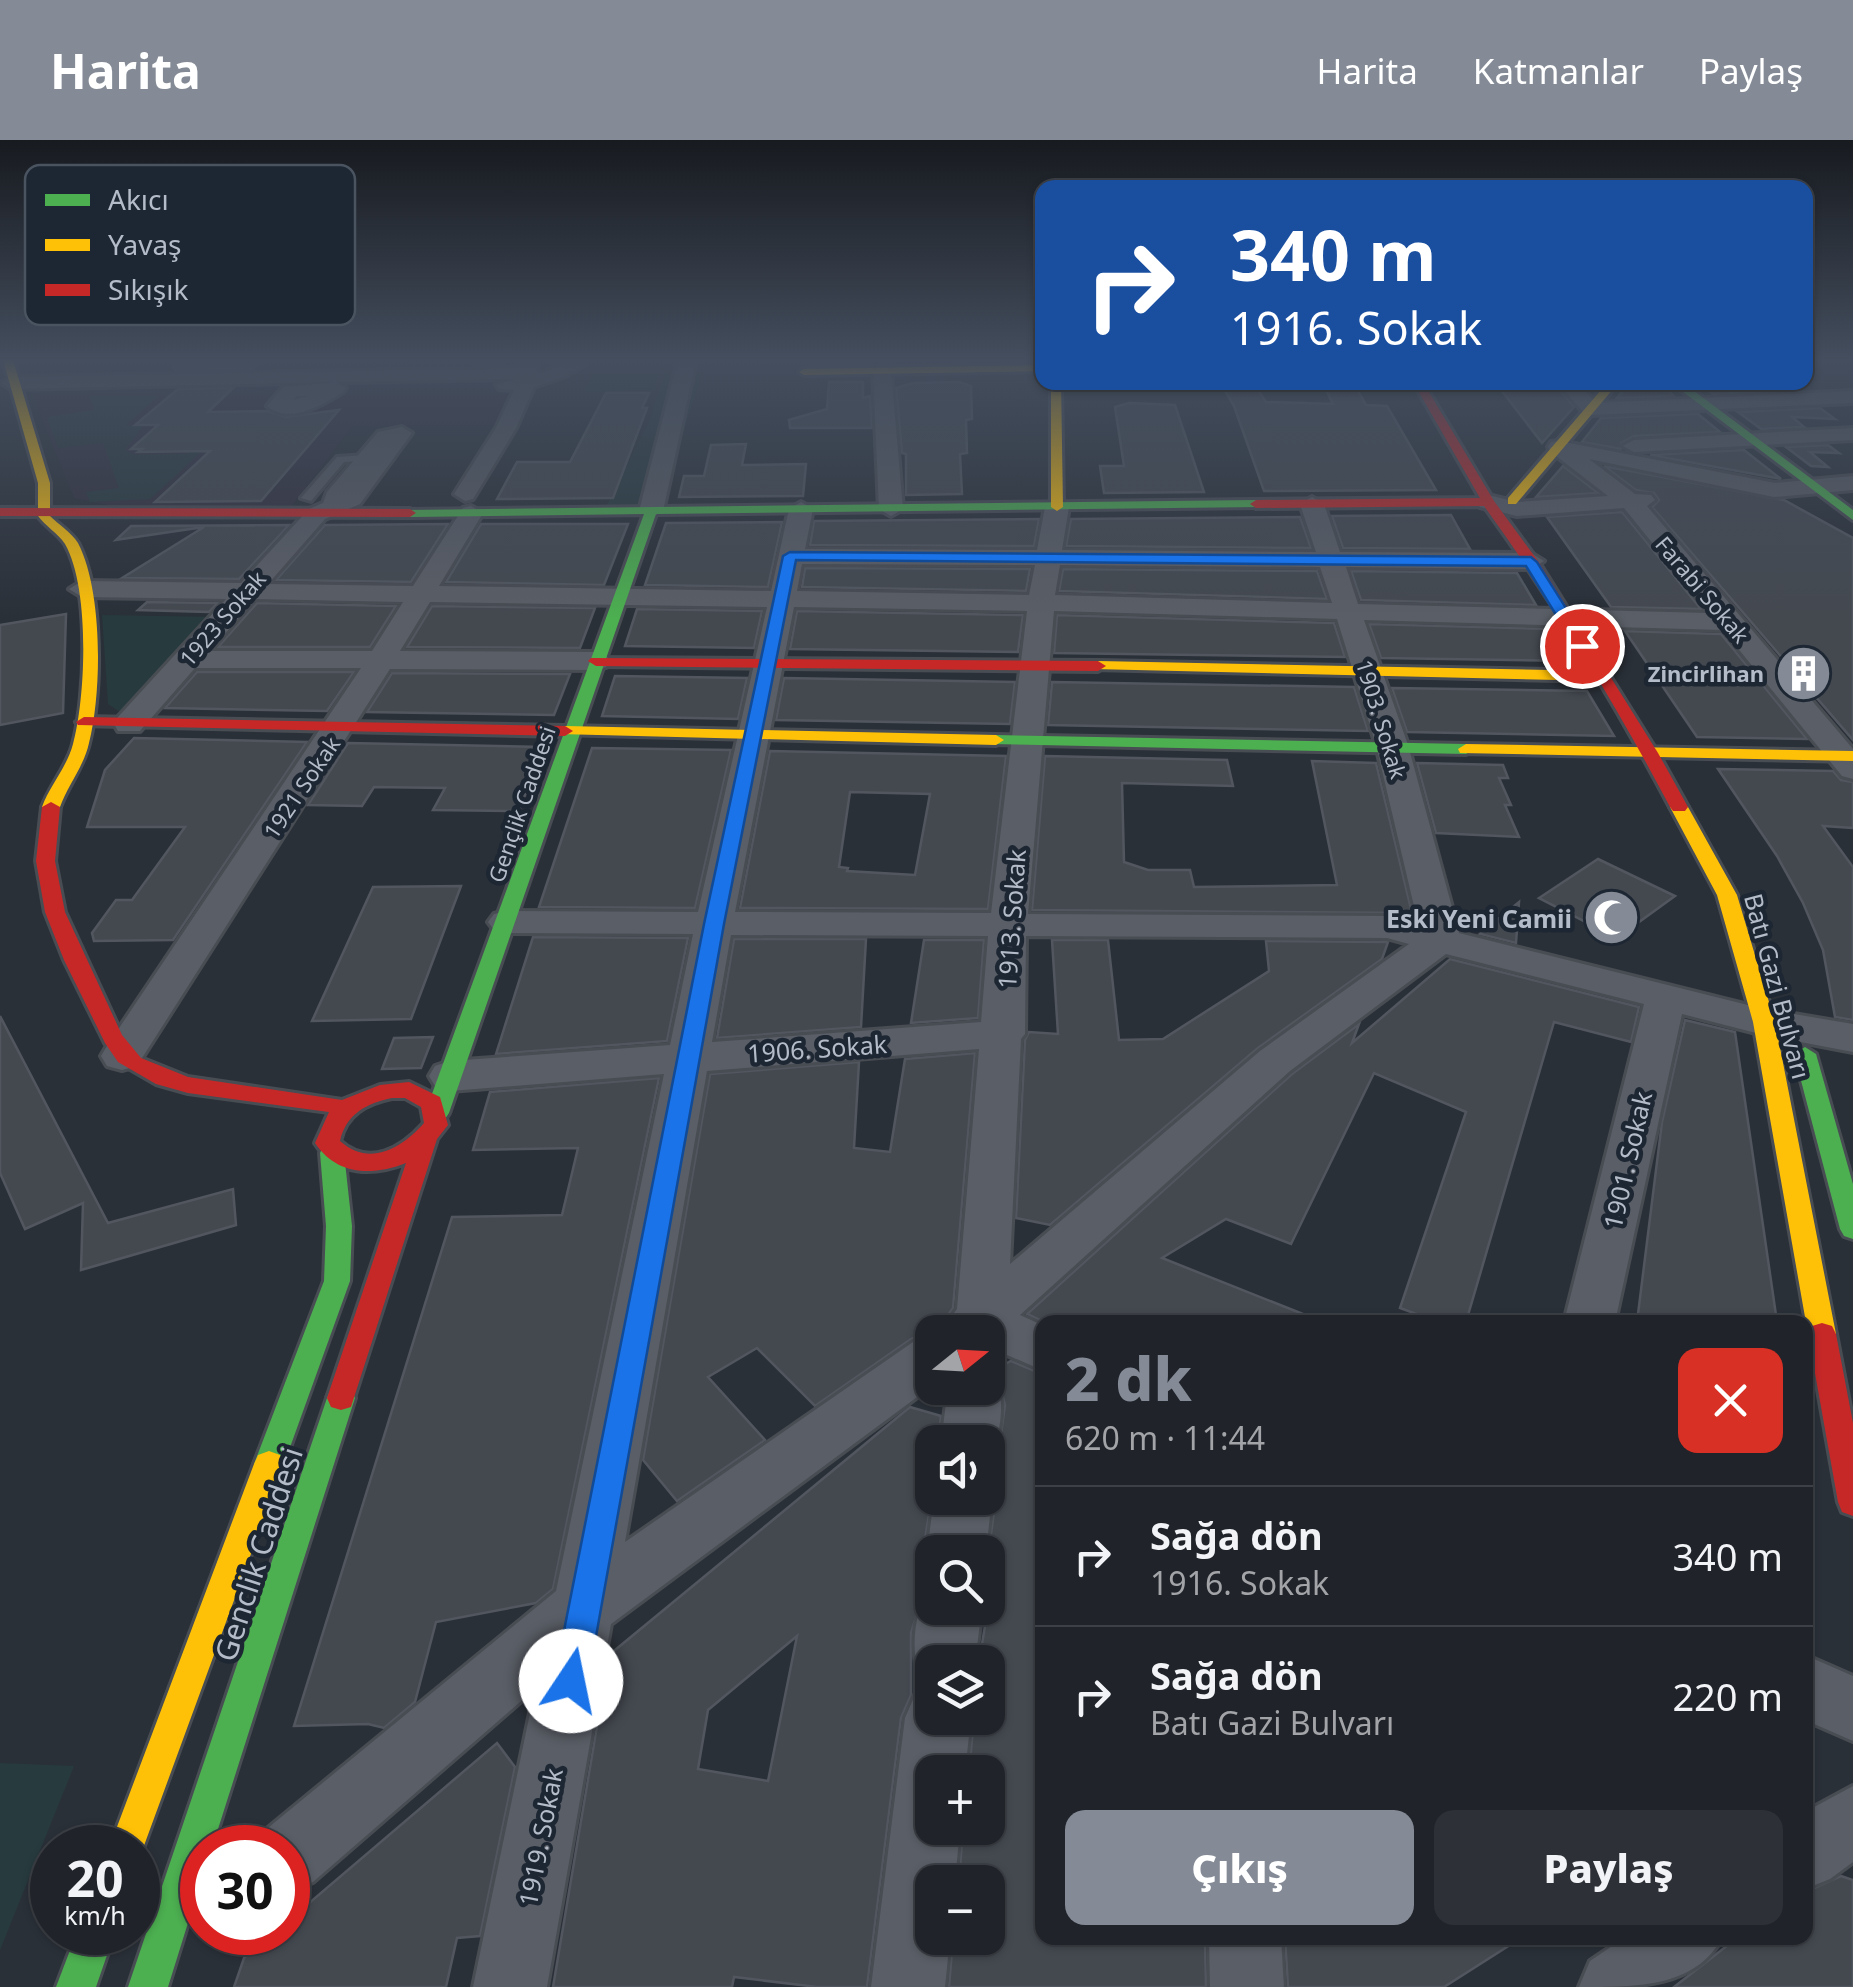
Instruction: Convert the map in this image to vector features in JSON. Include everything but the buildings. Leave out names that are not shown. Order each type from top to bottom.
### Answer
[{"type":"street","points":[[29,446],[44,506],[68,537],[78,563],[90,686],[74,764],[52,799],[42,860],[59,931],[122,1056],[144,1069],[184,1082],[318,1097],[343,1108],[375,1092],[409,1090],[443,1095]]},
{"type":"street","points":[[320,506],[335,497],[377,446]]},
{"type":"street","points":[[320,506],[352,499],[392,446]]},
{"type":"street","name":"1921 Sokak","points":[[122,1056],[340,727],[423,594],[496,446]]},
{"type":"street","points":[[651,511],[666,446]]},
{"type":"street","points":[[889,446],[891,509]]},
{"type":"street","points":[[1057,446],[1058,506]]},
{"type":"street","name":"Batı Gazi Bulvarı","points":[[1464,446],[1506,504],[1531,562],[1674,753],[1704,802]]},
{"type":"street","name":"Batı Gazi Bulvarı","points":[[1474,446],[1575,617],[1603,676],[1650,753],[1726,895],[1785,1019],[1853,1229]]},
{"type":"street","points":[[1506,504],[1559,447],[1581,446]]},
{"type":"street","points":[[1758,446],[1853,516]]},
{"type":"street","points":[[1559,447],[1775,490]]},
{"type":"street","name":"Farabi Sokak","points":[[1559,447],[1630,500],[1849,760]]},
{"type":"street","points":[[0,512],[28,503],[72,517],[468,503],[651,511],[1506,504],[1630,500],[1853,483]]},
{"type":"street","name":"1903. Sokak","points":[[1312,504],[1392,745],[1441,939]]},
{"type":"street","points":[[0,512],[44,506],[72,517]]},
{"type":"street","name":"1923 Sokak","points":[[128,724],[320,506]]},
{"type":"street","name":"1913. Sokak","points":[[978,1315],[1004,1034],[1008,927],[1041,603],[1058,506]]},
{"type":"street","name":"1919. Sokak","points":[[510,1987],[714,924],[801,509]]},
{"type":"street","name":"Gençlik Caddesi","points":[[426,1140],[436,1125],[443,1095],[507,922],[617,598],[651,511]]},
{"type":"street","points":[[790,556],[1531,562]]},
{"type":"street","points":[[82,589],[1041,603],[1730,622]]},
{"type":"street","points":[[186,659],[1035,665],[1603,676]]},
{"type":"street","points":[[84,722],[1392,745],[1849,760]]},
{"type":"street","points":[[507,922],[1387,927],[1666,997],[1785,1019],[1853,1038]]},
{"type":"street","points":[[993,1315],[1275,1061],[1441,939]]},
{"type":"street","name":"1901. Sokak","points":[[1590,1315],[1666,997]]},
{"type":"street","name":"Batı Gazi Bulvarı","points":[[1785,1019],[1853,1502]]},
{"type":"street","name":"1906. Sokak","points":[[443,1095],[690,1058],[1004,1034]]},
{"type":"street","name":"Genclik Caddesi","points":[[136,1825],[338,1281],[338,1226],[327,1132],[343,1108]]},
{"type":"street","points":[[332,1153],[354,1164],[375,1164],[408,1153],[426,1140]]},
{"type":"street","name":"Genclik Caddesi","points":[[160,1925],[426,1140]]},
{"type":"street","points":[[1005,1337],[1035,1346]]},
{"type":"street","points":[[310,1838],[586,1605],[915,1369]]},
{"type":"street","points":[[1813,1690],[1853,1708]]},
{"type":"street","points":[[908,1987],[936,1735]]},
{"type":"street","points":[[1813,1848],[1853,1820]]},
{"type":"street","points":[[1245,1945],[1247,1987]]},
{"type":"street","points":[[1616,1987],[1676,1945]]},
{"type":"street","name":"Genclik Caddesi","points":[[76,1987],[148,1955]]},
{"type":"shaded area","points":[[53,446],[337,446],[291,507],[117,507],[74,498]]},
{"type":"green space","points":[[104,446],[128,446],[125,450],[134,455],[188,454],[196,446],[207,446],[150,499],[90,502],[86,492],[119,488]]},
{"type":"green space","points":[[637,446],[679,446],[658,509],[605,509]]},
{"type":"green space","points":[[102,615],[216,617],[126,716],[108,704]]},
{"type":"green space","points":[[0,1763],[74,1766],[50,1825],[30,1825],[30,1875],[0,1950]]},
{"type":"traffic: fast","points":[[1760,446],[1853,516]]},
{"type":"traffic: fast","points":[[410,513],[1256,504]]},
{"type":"traffic: fast","points":[[437,1113],[651,511]]},
{"type":"traffic: fast","points":[[996,740],[1466,749]]},
{"type":"traffic: fast","points":[[1805,1054],[1853,1229]]},
{"type":"traffic: fast","points":[[269,1464],[337,1281],[339,1226],[332,1153]]},
{"type":"traffic: fast","points":[[148,1987],[341,1398]]},
{"type":"traffic: fast","points":[[76,1987],[88,1955]]},
{"type":"traffic: slow","points":[[33,446],[44,483],[44,516],[65,535],[78,561],[89,642],[85,725],[78,752],[51,807]]},
{"type":"traffic: slow","points":[[1057,446],[1057,507]]},
{"type":"traffic: slow","points":[[1512,501],[1559,446]]},
{"type":"traffic: slow","points":[[1098,666],[1603,676]]},
{"type":"traffic: slow","points":[[565,731],[996,740]]},
{"type":"traffic: slow","points":[[1466,749],[1853,756]]},
{"type":"traffic: slow","points":[[1679,807],[1727,895],[1764,1022],[1822,1334]]},
{"type":"traffic: slow","points":[[136,1825],[269,1464]]},
{"type":"traffic: jam","points":[[1455,446],[1650,753],[1679,807]]},
{"type":"traffic: jam","points":[[1256,504],[1488,502]]},
{"type":"traffic: jam","points":[[0,512],[410,513]]},
{"type":"traffic: jam","points":[[596,661],[1098,666]]},
{"type":"traffic: jam","points":[[84,722],[565,731]]},
{"type":"traffic: jam","points":[[51,807],[45,861],[55,912],[74,960],[126,1057],[142,1069],[188,1085],[343,1108]]},
{"type":"traffic: jam","points":[[392,1090],[409,1090],[432,1103],[436,1125],[425,1138],[398,1157],[369,1164],[354,1162],[327,1143],[341,1112],[359,1100],[392,1090]]},
{"type":"traffic: jam","points":[[341,1398],[426,1140]]},
{"type":"traffic: jam","points":[[1822,1334],[1853,1502]]},
{"type":"place","name":"Zincirlihan","points":[[1803,673]]},
{"type":"place","name":"Eski Yeni Camii","points":[[1611,918]]},
{"type":"route","points":[[571,1681],[714,924],[790,556],[1531,562],[1582,646]]}]
